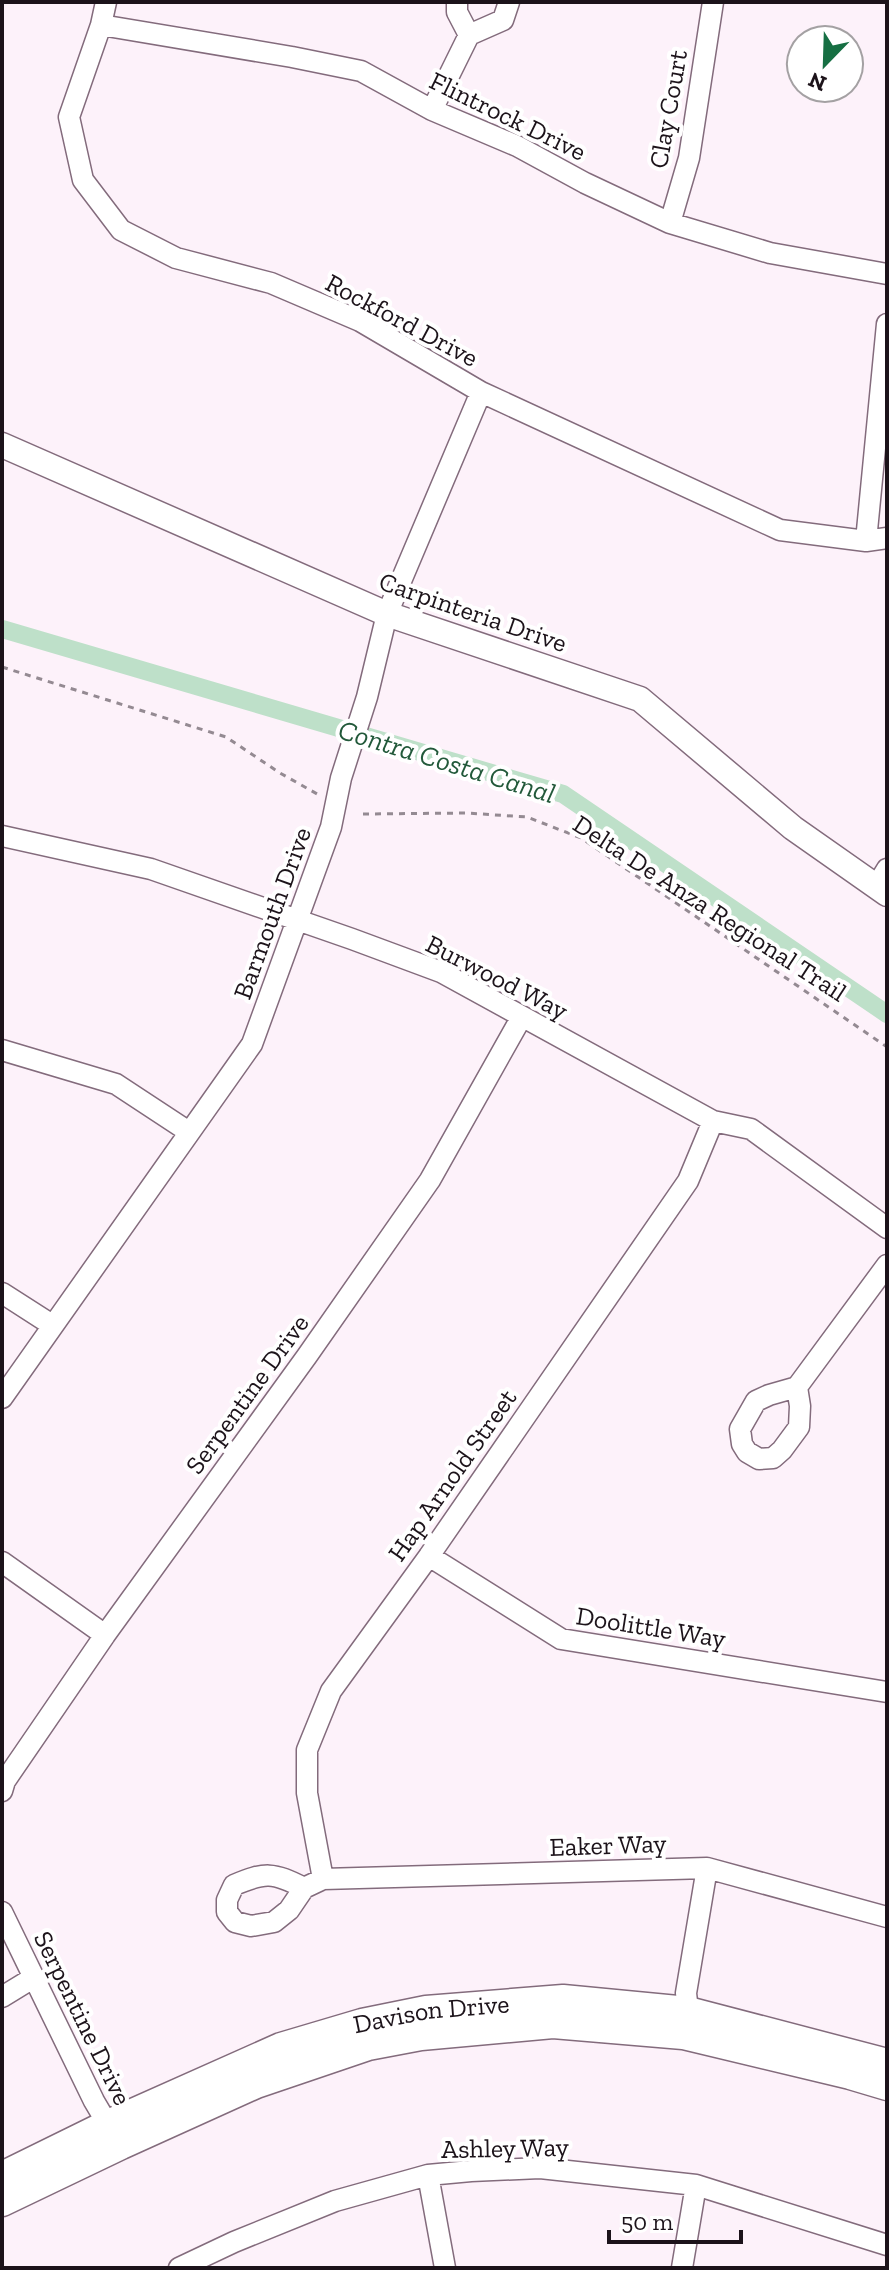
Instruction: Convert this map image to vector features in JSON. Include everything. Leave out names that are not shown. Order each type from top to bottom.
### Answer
[{"type":"main road","name":"Davison Drive","points":[[2,2202],[114,2135],[281,2047],[362,2023],[426,2010],[563,1999],[851,2052],[887,2063]]},
{"type":"main road","name":"Davison Drive","points":[[685,2023],[887,2086]]},
{"type":"main road","name":"Davison Drive","points":[[2,2176],[114,2135]]},
{"type":"street","name":"Rockford Drive","points":[[106,2],[69,117],[83,180],[121,230],[176,258],[271,283],[360,321],[481,392],[780,530],[866,541],[887,538]]},
{"type":"street","points":[[457,2],[457,12],[469,35]]},
{"type":"street","points":[[432,110],[469,35],[503,20],[509,2]]},
{"type":"street","name":"Clay Court","points":[[670,223],[689,158],[713,2]]},
{"type":"street","name":"Flintrock Drive","points":[[101,25],[361,71],[432,110],[517,146],[585,183],[670,223],[770,253],[887,274]]},
{"type":"street","points":[[866,541],[887,324]]},
{"type":"street","name":"Barmouth Drive","points":[[2,1398],[252,1044],[331,827],[341,778],[367,697],[387,614],[481,392]]},
{"type":"street","name":"Carpinteria Drive","points":[[2,445],[387,614],[640,699],[793,828],[883,883]]},
{"type":"street","name":"Burwood Way","points":[[2,836],[151,869],[441,972],[713,1121],[751,1129],[887,1228]]},
{"type":"street","name":"Serpentine Drive","points":[[2,1791],[5,1781],[105,1635],[430,1180],[521,1018]]},
{"type":"street","points":[[2,1050],[116,1084],[189,1132]]},
{"type":"street","name":"Hap Arnold Street","points":[[323,1879],[307,1793],[307,1750],[331,1691],[429,1556],[688,1181],[713,1121]]},
{"type":"street","points":[[797,1387],[887,1265]]},
{"type":"street","points":[[2,1293],[52,1325]]},
{"type":"street","name":"Doolittle Way","points":[[429,1556],[561,1639],[887,1692]]},
{"type":"street","points":[[2,1562],[105,1635]]},
{"type":"street","points":[[685,2023],[686,1993],[707,1868]]},
{"type":"street","name":"Eaker Way","points":[[323,1879],[707,1868],[887,1917]]},
{"type":"street","points":[[304,1888],[323,1879]]},
{"type":"street","name":"Serpentine Drive","points":[[2,1912],[114,2135]]},
{"type":"street","points":[[2,1997],[33,1978]]},
{"type":"street","name":"Ashley Way","points":[[179,2268],[335,2201],[428,2175],[540,2168],[696,2185],[887,2245]]},
{"type":"street","points":[[428,2175],[445,2268]]},
{"type":"street","points":[[682,2268],[696,2185]]},
{"type":"path","points":[[2,667],[226,737],[319,796]]},
{"type":"path","name":"Delta De Anza Regional Trail","points":[[363,814],[466,813],[527,817],[581,838],[887,1047]]},
{"type":"waterway","name":"Contra Costa Canal","points":[[2,629],[563,794],[887,1014]]}]
